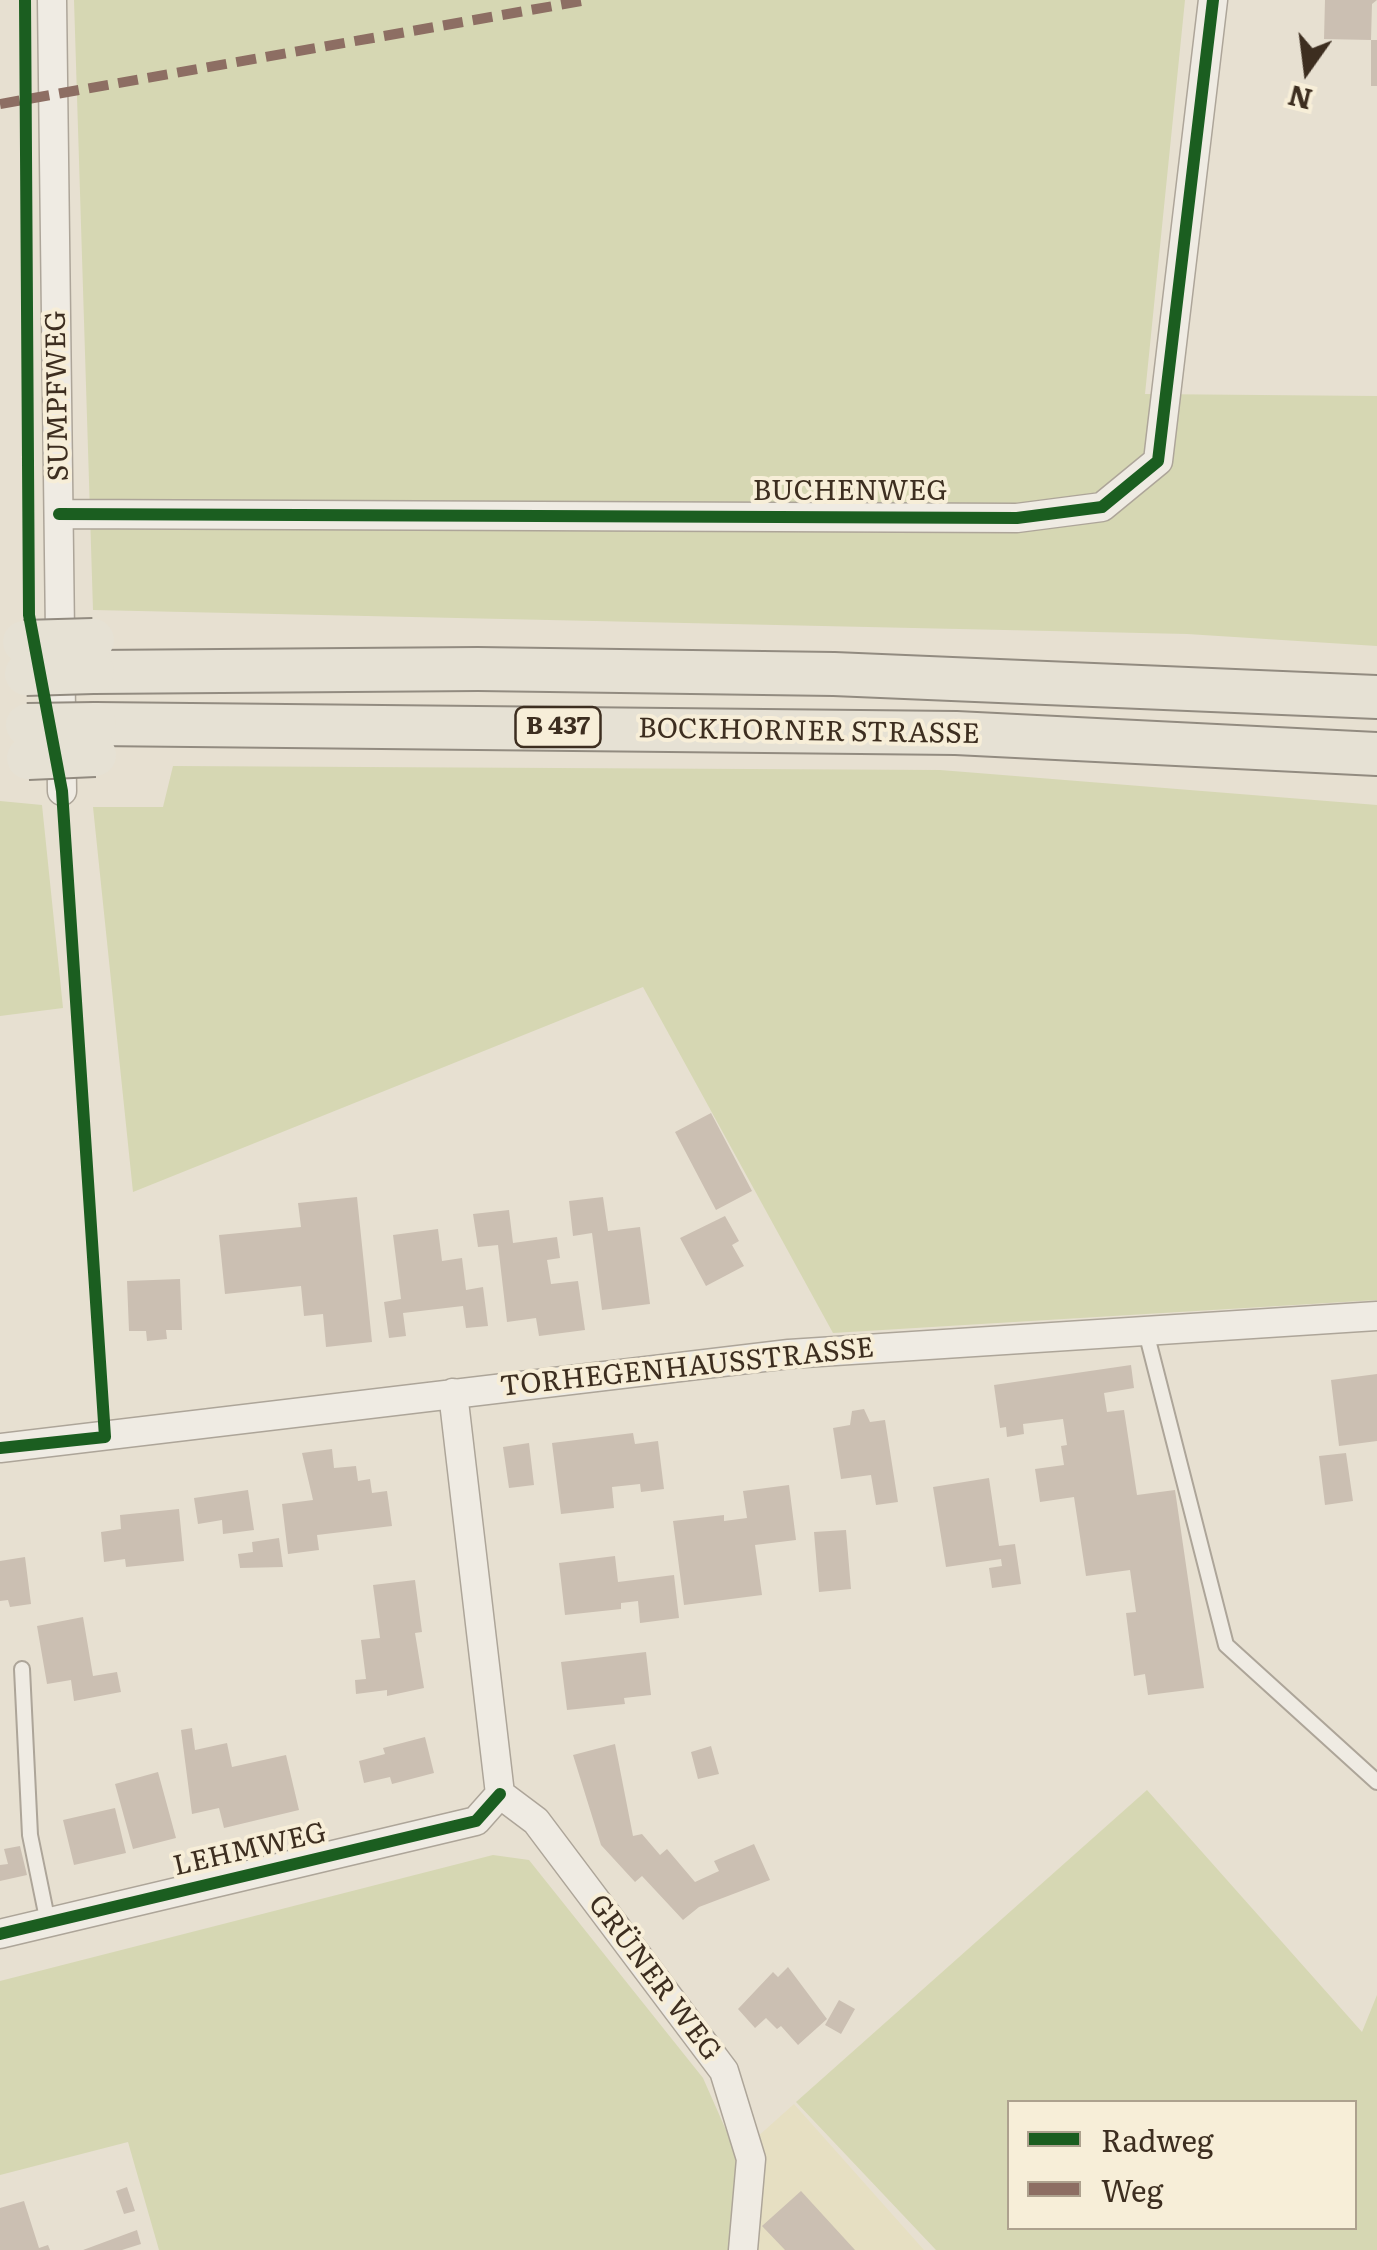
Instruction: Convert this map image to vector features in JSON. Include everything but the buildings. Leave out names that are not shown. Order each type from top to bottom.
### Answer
[{"type":"main road","name":"BOCKHORNER STRASSE","points":[[12,658],[93,656],[160,671],[834,674],[1377,697]]},
{"type":"main road","name":"BOCKHORNER STRASSE","points":[[14,743],[95,739],[118,754],[160,722],[956,734],[1377,754]]},
{"type":"street","name":"SUMPFWEG","points":[[52,0],[62,791]]},
{"type":"street","name":"BUCHENWEG","points":[[60,514],[1017,518],[1102,507],[1158,462],[1213,0]]},
{"type":"street","name":"TORHEGENHAUSSTRASSE","points":[[0,1448],[789,1354],[1377,1316]]},
{"type":"street","points":[[454,1393],[500,1794]]},
{"type":"street","name":"LEHMWEG","points":[[0,1934],[476,1821],[500,1794]]},
{"type":"street","name":"GRÜNER WEG","points":[[500,1794],[536,1821],[724,2071],[751,2160],[742,2250]]},
{"type":"lane","points":[[1146,1332],[1226,1646],[1377,1782]]},
{"type":"lane","points":[[22,1669],[30,1835],[48,1923]]},
{"type":"shaded area","points":[[794,2104],[924,2250],[728,2250],[737,2155]]},
{"type":"green space","points":[[74,0],[1185,0],[1145,394],[1377,396],[1377,646],[1187,634],[93,610]]},
{"type":"green space","points":[[173,766],[940,770],[1377,805],[1377,1300],[833,1333],[643,987],[133,1192],[93,807],[163,807]]},
{"type":"green space","points":[[0,801],[42,805],[63,1008],[0,1016]]},
{"type":"green space","points":[[1147,1790],[1362,2032],[1377,1995],[1377,2250],[936,2250],[796,2102]]},
{"type":"green space","points":[[493,1855],[529,1860],[703,2078],[737,2155],[728,2250],[159,2250],[128,2142],[0,2175],[0,1981]]},
{"type":"marked path","points":[[0,104],[587,0]]},
{"type":"cycle path","points":[[0,1448],[105,1437],[62,791],[29,615],[25,0]]},
{"type":"cycle path","points":[[59,514],[1017,518],[1102,507],[1158,461],[1213,0]]},
{"type":"cycle path","points":[[0,1934],[476,1821],[500,1794]]}]
